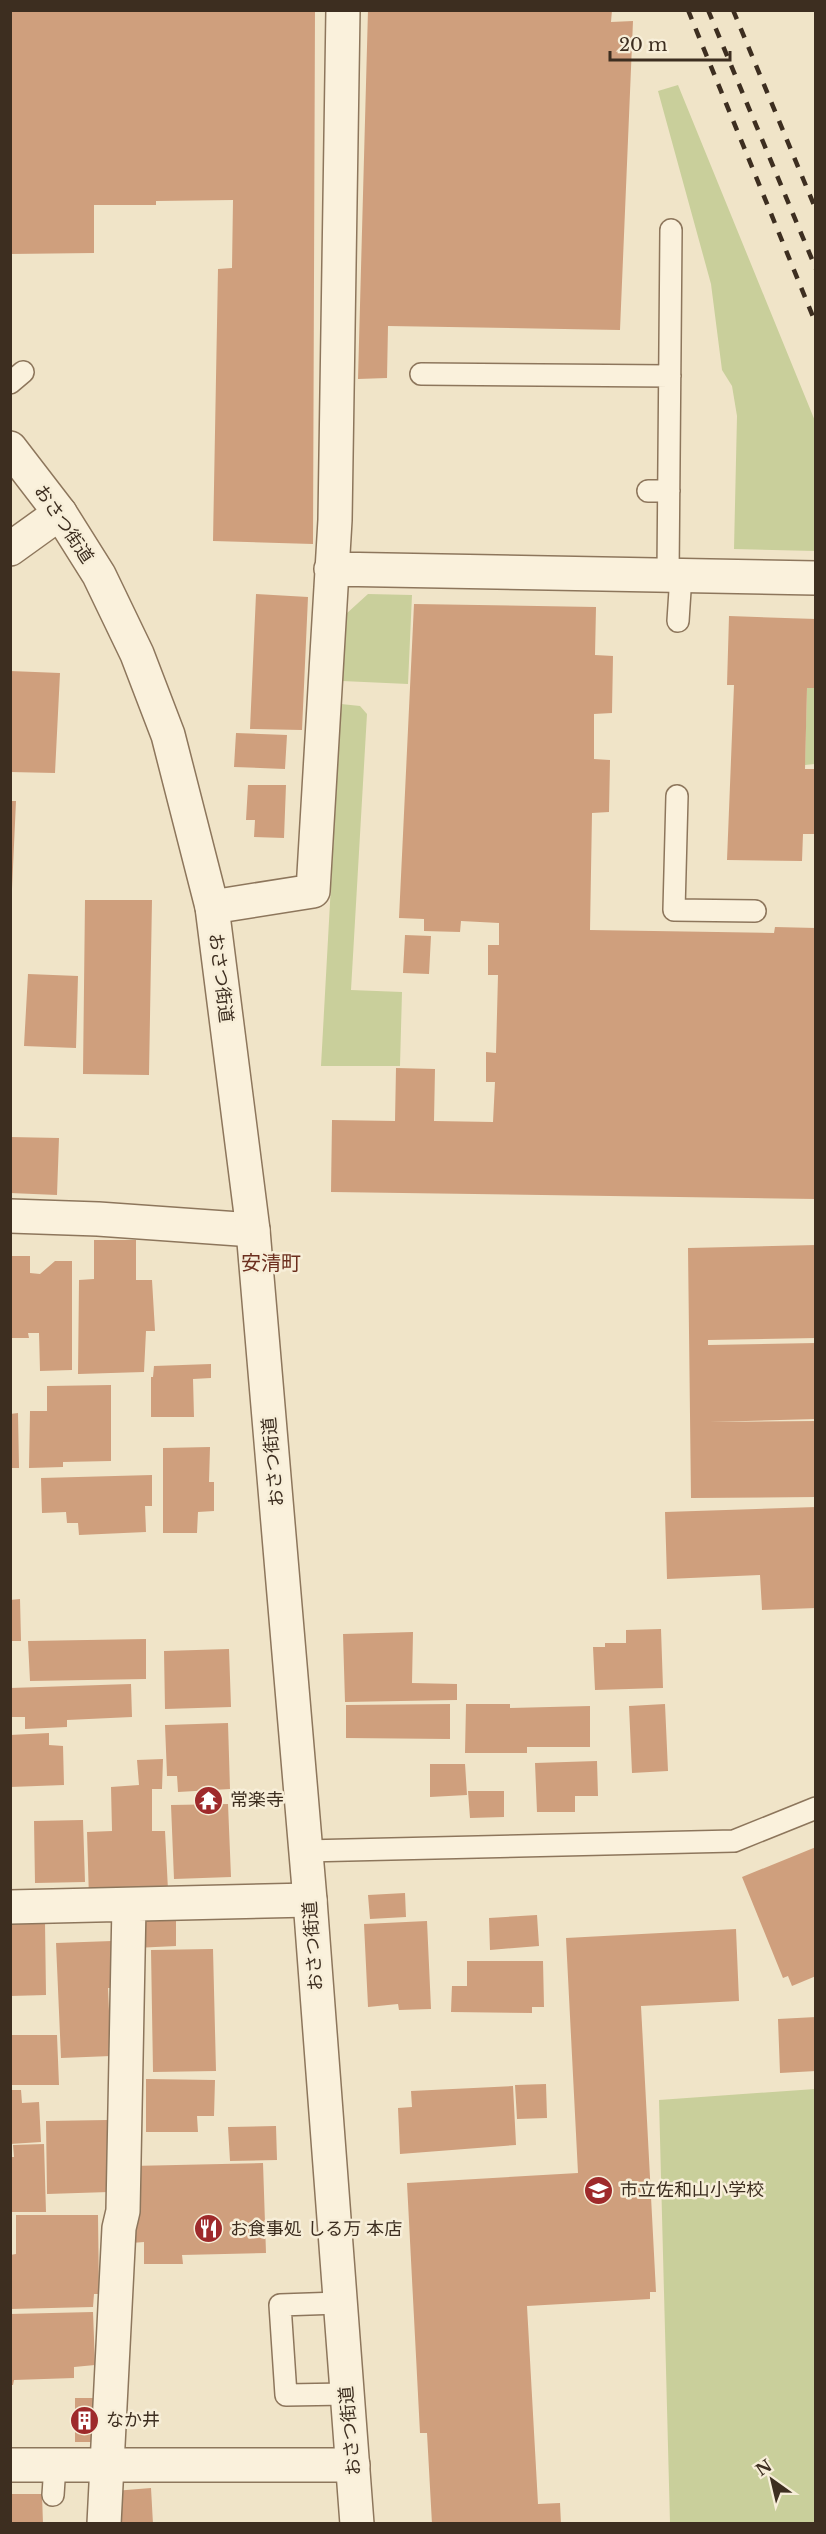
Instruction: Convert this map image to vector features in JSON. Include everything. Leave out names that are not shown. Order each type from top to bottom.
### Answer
[{"type":"street","points":[[212,907],[313,891],[335,520],[343,10]]},
{"type":"street","name":"おさつ街道","points":[[10,448],[60,513],[99,575],[137,654],[168,735],[212,907],[253,1230],[310,1900],[357,2523]]},
{"type":"street","points":[[10,549],[60,513]]},
{"type":"street","points":[[331,569],[816,578]]},
{"type":"street","points":[[10,1216],[98,1219],[253,1230]]},
{"type":"street","points":[[10,1907],[310,1900]]},
{"type":"street","points":[[104,2523],[109,2466],[119,2228],[123,2211],[129,1905]]},
{"type":"street","points":[[10,2465],[54,2480],[109,2466],[353,2465]]},
{"type":"lane","points":[[671,230],[670,376],[659,491],[675,575],[678,621]]},
{"type":"lane","points":[[421,374],[670,376]]},
{"type":"lane","points":[[677,796],[674,910],[755,911]]},
{"type":"lane","points":[[305,1851],[734,1840],[816,1808]]},
{"type":"lane","points":[[339,2304],[279,2305],[286,2395],[347,2394]]},
{"type":"green space","points":[[678,85],[815,421],[815,551],[734,549],[737,416],[732,386],[722,370],[711,284],[658,91]]},
{"type":"green space","points":[[368,594],[412,595],[408,684],[342,681],[346,614]]},
{"type":"green space","points":[[807,688],[815,688],[815,764],[805,765]]},
{"type":"green space","points":[[341,704],[360,706],[367,714],[351,990],[402,992],[400,1066],[321,1066]]},
{"type":"green space","points":[[815,2089],[815,2523],[670,2523],[659,2100]]},
{"type":"building","points":[[10,10],[315,10],[313,544],[213,541],[218,269],[232,268],[233,200],[156,201],[156,205],[94,205],[94,253],[10,254]]},
{"type":"building","points":[[368,10],[612,10],[611,22],[633,21],[620,330],[388,326],[387,378],[358,379]]},
{"type":"building","points":[[256,594],[308,597],[302,730],[250,729]]},
{"type":"building","points":[[414,604],[596,607],[595,655],[613,656],[612,713],[594,714],[594,759],[610,760],[609,812],[592,813],[590,930],[774,933],[775,927],[816,928],[816,1199],[331,1192],[332,1120],[395,1121],[396,1068],[435,1069],[434,1121],[493,1122],[495,1082],[486,1082],[486,1052],[496,1053],[498,975],[488,975],[488,945],[499,945],[499,923],[461,921],[460,932],[424,931],[424,919],[399,918]]},
{"type":"building","points":[[729,616],[816,619],[816,688],[807,688],[805,769],[816,769],[816,834],[803,834],[802,861],[727,860],[734,685],[727,685]]},
{"type":"building","points":[[10,671],[60,673],[55,773],[10,772]]},
{"type":"building","points":[[236,733],[287,735],[285,769],[234,767]]},
{"type":"building","points":[[248,785],[286,785],[284,838],[254,837],[255,820],[246,820]]},
{"type":"building","points":[[10,801],[16,801],[12,889],[10,888]]},
{"type":"building","points":[[85,900],[152,900],[149,1075],[83,1074]]},
{"type":"building","points":[[405,935],[431,936],[429,974],[403,973]]},
{"type":"building","points":[[28,974],[78,976],[76,1048],[24,1046]]},
{"type":"building","points":[[10,1137],[59,1138],[57,1195],[10,1193]]},
{"type":"building","points":[[94,1240],[136,1240],[136,1280],[152,1280],[155,1331],[146,1331],[144,1372],[78,1374],[79,1280],[94,1279]]},
{"type":"building","points":[[816,1245],[816,1338],[708,1340],[708,1345],[816,1343],[816,1419],[709,1422],[816,1421],[816,1497],[691,1498],[688,1248]]},
{"type":"building","points":[[10,1256],[30,1256],[30,1273],[40,1274],[55,1261],[72,1261],[72,1370],[40,1371],[39,1333],[28,1333],[29,1338],[10,1338]]},
{"type":"building","points":[[211,1364],[211,1378],[193,1379],[194,1417],[151,1417],[151,1377],[153,1377],[154,1366]]},
{"type":"building","points":[[111,1385],[111,1461],[63,1462],[63,1467],[29,1468],[30,1411],[47,1411],[47,1386]]},
{"type":"building","points":[[18,1413],[19,1468],[10,1468],[10,1414]]},
{"type":"building","points":[[210,1447],[209,1482],[214,1482],[214,1511],[198,1512],[197,1533],[163,1533],[163,1448]]},
{"type":"building","points":[[152,1475],[152,1506],[145,1506],[146,1532],[79,1535],[78,1523],[67,1523],[66,1512],[42,1513],[41,1478]]},
{"type":"building","points":[[816,1507],[816,1608],[762,1610],[760,1575],[667,1579],[665,1512]]},
{"type":"building","points":[[20,1599],[21,1641],[10,1641],[10,1600]]},
{"type":"building","points":[[661,1629],[663,1688],[595,1690],[593,1647],[605,1647],[605,1643],[626,1643],[626,1630]]},
{"type":"building","points":[[413,1632],[412,1683],[457,1684],[457,1700],[345,1702],[343,1634]]},
{"type":"building","points":[[146,1639],[146,1679],[30,1681],[28,1641]]},
{"type":"building","points":[[229,1649],[231,1707],[165,1709],[164,1651]]},
{"type":"building","points":[[131,1684],[132,1717],[67,1720],[67,1727],[25,1729],[25,1717],[10,1717],[10,1688]]},
{"type":"building","points":[[450,1704],[450,1739],[346,1738],[346,1705]]},
{"type":"building","points":[[466,1704],[510,1704],[510,1708],[590,1706],[590,1747],[527,1747],[527,1753],[465,1753]]},
{"type":"building","points":[[665,1704],[668,1771],[632,1773],[629,1706]]},
{"type":"building","points":[[228,1723],[230,1789],[178,1792],[177,1776],[167,1776],[165,1725]]},
{"type":"building","points":[[49,1733],[49,1745],[63,1746],[64,1785],[10,1787],[10,1735]]},
{"type":"building","points":[[163,1759],[162,1789],[152,1789],[152,1831],[165,1831],[168,1890],[89,1899],[87,1832],[112,1831],[111,1787],[139,1785],[137,1760]]},
{"type":"building","points":[[597,1761],[598,1796],[575,1796],[575,1812],[537,1812],[535,1763]]},
{"type":"building","points":[[430,1764],[465,1764],[467,1795],[430,1797]]},
{"type":"building","points":[[468,1791],[504,1791],[504,1817],[470,1818]]},
{"type":"building","points":[[228,1804],[231,1877],[174,1879],[171,1805]]},
{"type":"building","points":[[83,1820],[85,1882],[35,1883],[34,1821]]},
{"type":"building","points":[[816,1847],[816,1976],[792,1986],[788,1976],[783,1978],[742,1877]]},
{"type":"building","points":[[405,1893],[406,1917],[370,1919],[368,1895]]},
{"type":"building","points":[[537,1915],[539,1946],[490,1950],[489,1918]]},
{"type":"building","points":[[176,1916],[176,1946],[135,1948],[135,1918]]},
{"type":"building","points":[[427,1921],[431,2009],[399,2010],[398,2004],[368,2007],[364,1924]]},
{"type":"building","points":[[45,1922],[46,1995],[10,1996],[11,1924]]},
{"type":"building","points":[[736,1929],[739,2001],[641,2006],[656,2292],[650,2292],[650,2299],[527,2306],[538,2504],[560,2503],[561,2524],[432,2524],[427,2433],[420,2433],[407,2183],[578,2173],[566,1938]]},
{"type":"building","points":[[112,1941],[115,1988],[108,1988],[111,2056],[61,2058],[56,1943]]},
{"type":"building","points":[[213,1949],[216,2071],[153,2072],[151,1950]]},
{"type":"building","points":[[467,1961],[543,1961],[544,2007],[532,2007],[532,2013],[451,2012],[452,1986],[467,1986]]},
{"type":"building","points":[[816,2017],[816,2071],[780,2073],[778,2019]]},
{"type":"building","points":[[10,2035],[57,2035],[59,2085],[10,2085]]},
{"type":"building","points":[[146,2079],[215,2080],[214,2116],[197,2116],[198,2132],[146,2132]]},
{"type":"building","points":[[546,2084],[547,2118],[517,2119],[515,2085]]},
{"type":"building","points":[[513,2086],[516,2145],[400,2154],[398,2108],[412,2107],[411,2091]]},
{"type":"building","points":[[10,2090],[21,2090],[22,2103],[39,2102],[41,2142],[10,2144]]},
{"type":"building","points":[[108,2120],[109,2192],[47,2194],[46,2121]]},
{"type":"building","points":[[276,2126],[277,2160],[230,2161],[228,2127]]},
{"type":"building","points":[[44,2144],[46,2212],[10,2212],[10,2157],[14,2157],[13,2145]]},
{"type":"building","points":[[263,2163],[266,2253],[182,2255],[183,2264],[144,2264],[144,2242],[131,2243],[131,2166]]},
{"type":"building","points":[[16,2215],[98,2215],[99,2294],[94,2294],[93,2307],[10,2309],[10,2255],[16,2254]]},
{"type":"building","points":[[93,2312],[95,2365],[74,2367],[74,2378],[14,2380],[13,2385],[10,2385],[10,2314]]},
{"type":"building","name":"なか井","points":[[75,2398],[95,2398],[96,2442],[75,2442]]},
{"type":"building","points":[[151,2488],[153,2524],[116,2524],[114,2491]]},
{"type":"building","points":[[10,2494],[42,2494],[43,2524],[10,2524]]},
{"type":"railway","points":[[688,10],[816,324]]},
{"type":"railway","points":[[708,10],[816,269]]},
{"type":"railway","points":[[733,10],[816,210]]},
{"type":"place","name":"常楽寺","points":[[209,1800]]},
{"type":"place","name":"市立佐和山小学校","points":[[599,2190]]},
{"type":"place","name":"お食事処 しる万 本店","points":[[209,2229]]},
{"type":"place","name":"なか井","points":[[85,2420]]},
{"type":"district","name":"安清町","points":[[271,1263]]}]
